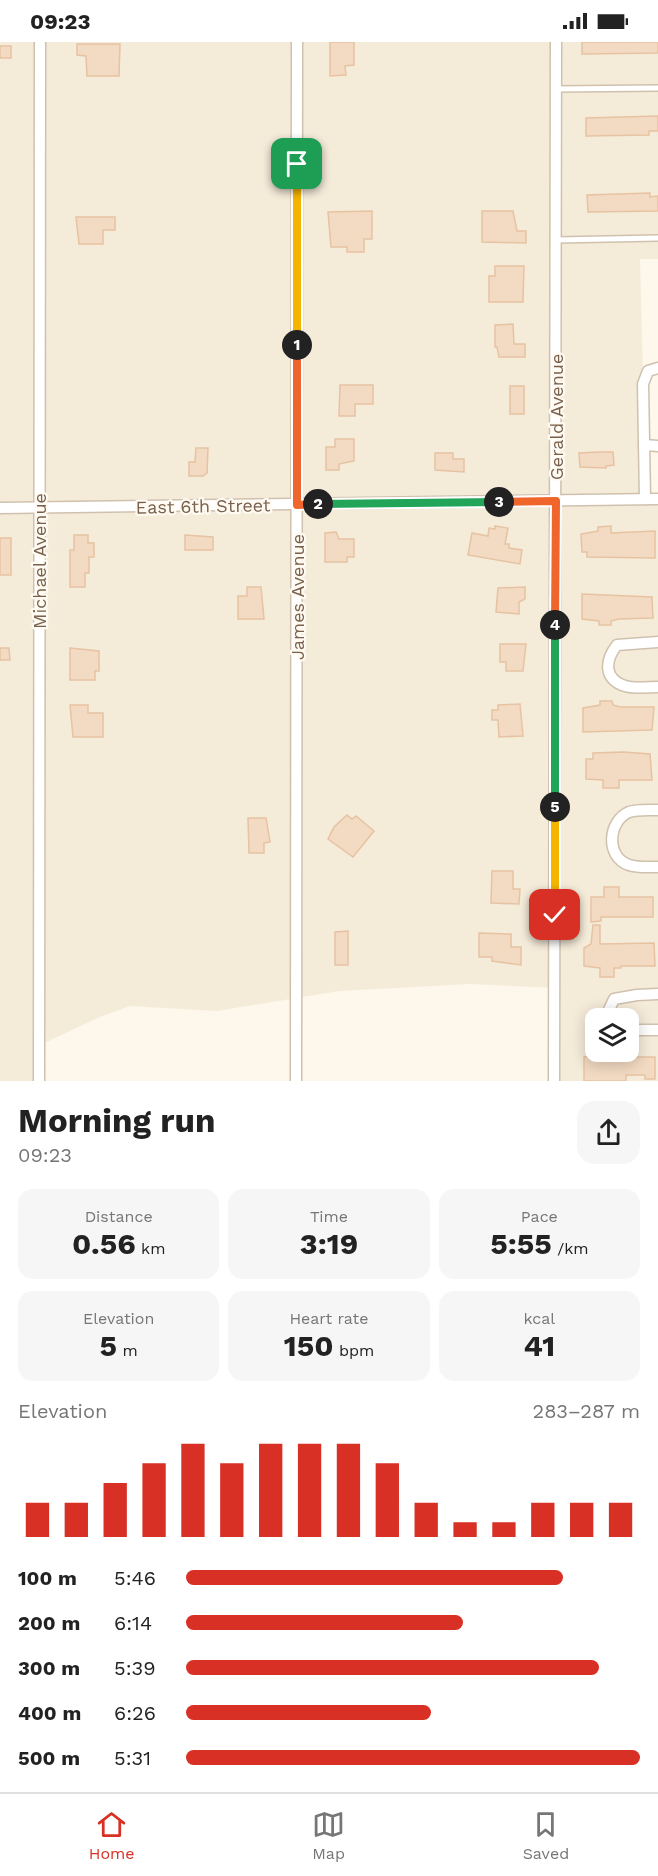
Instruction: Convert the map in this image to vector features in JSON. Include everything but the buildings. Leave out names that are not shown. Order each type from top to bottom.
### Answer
[{"type":"street","name":"Michael Avenue","points":[[39,1081],[40,42]]},
{"type":"street","name":"James Avenue","points":[[296,1081],[297,42]]},
{"type":"street","name":"Gerald Avenue","points":[[554,1081],[556,42]]},
{"type":"street","points":[[645,500],[643,384],[648,371],[658,368]]},
{"type":"street","points":[[644,444],[658,446]]},
{"type":"street","name":"East 6th Street","points":[[0,508],[658,499]]},
{"type":"street","points":[[658,642],[617,645],[608,656],[607,669],[614,681],[627,687],[658,687]]},
{"type":"street","points":[[658,810],[630,812],[619,819],[612,831],[612,845],[618,857],[628,865],[658,867]]},
{"type":"street","points":[[610,1008],[614,999],[658,994]]},
{"type":"street","points":[[639,1030],[658,1030]]},
{"type":"lane","points":[[555,89],[658,88]]},
{"type":"lane","points":[[556,240],[658,238]]},
{"type":"shaded area","points":[[0,42],[658,42],[658,259],[640,259],[646,496],[658,496],[658,1081],[558,1081],[557,988],[470,984],[339,991],[217,1011],[130,1006],[100,1017],[40,1045],[41,1081],[0,1081]]},
{"type":"route","points":[[297,164],[297,505],[556,501],[555,915]]}]
